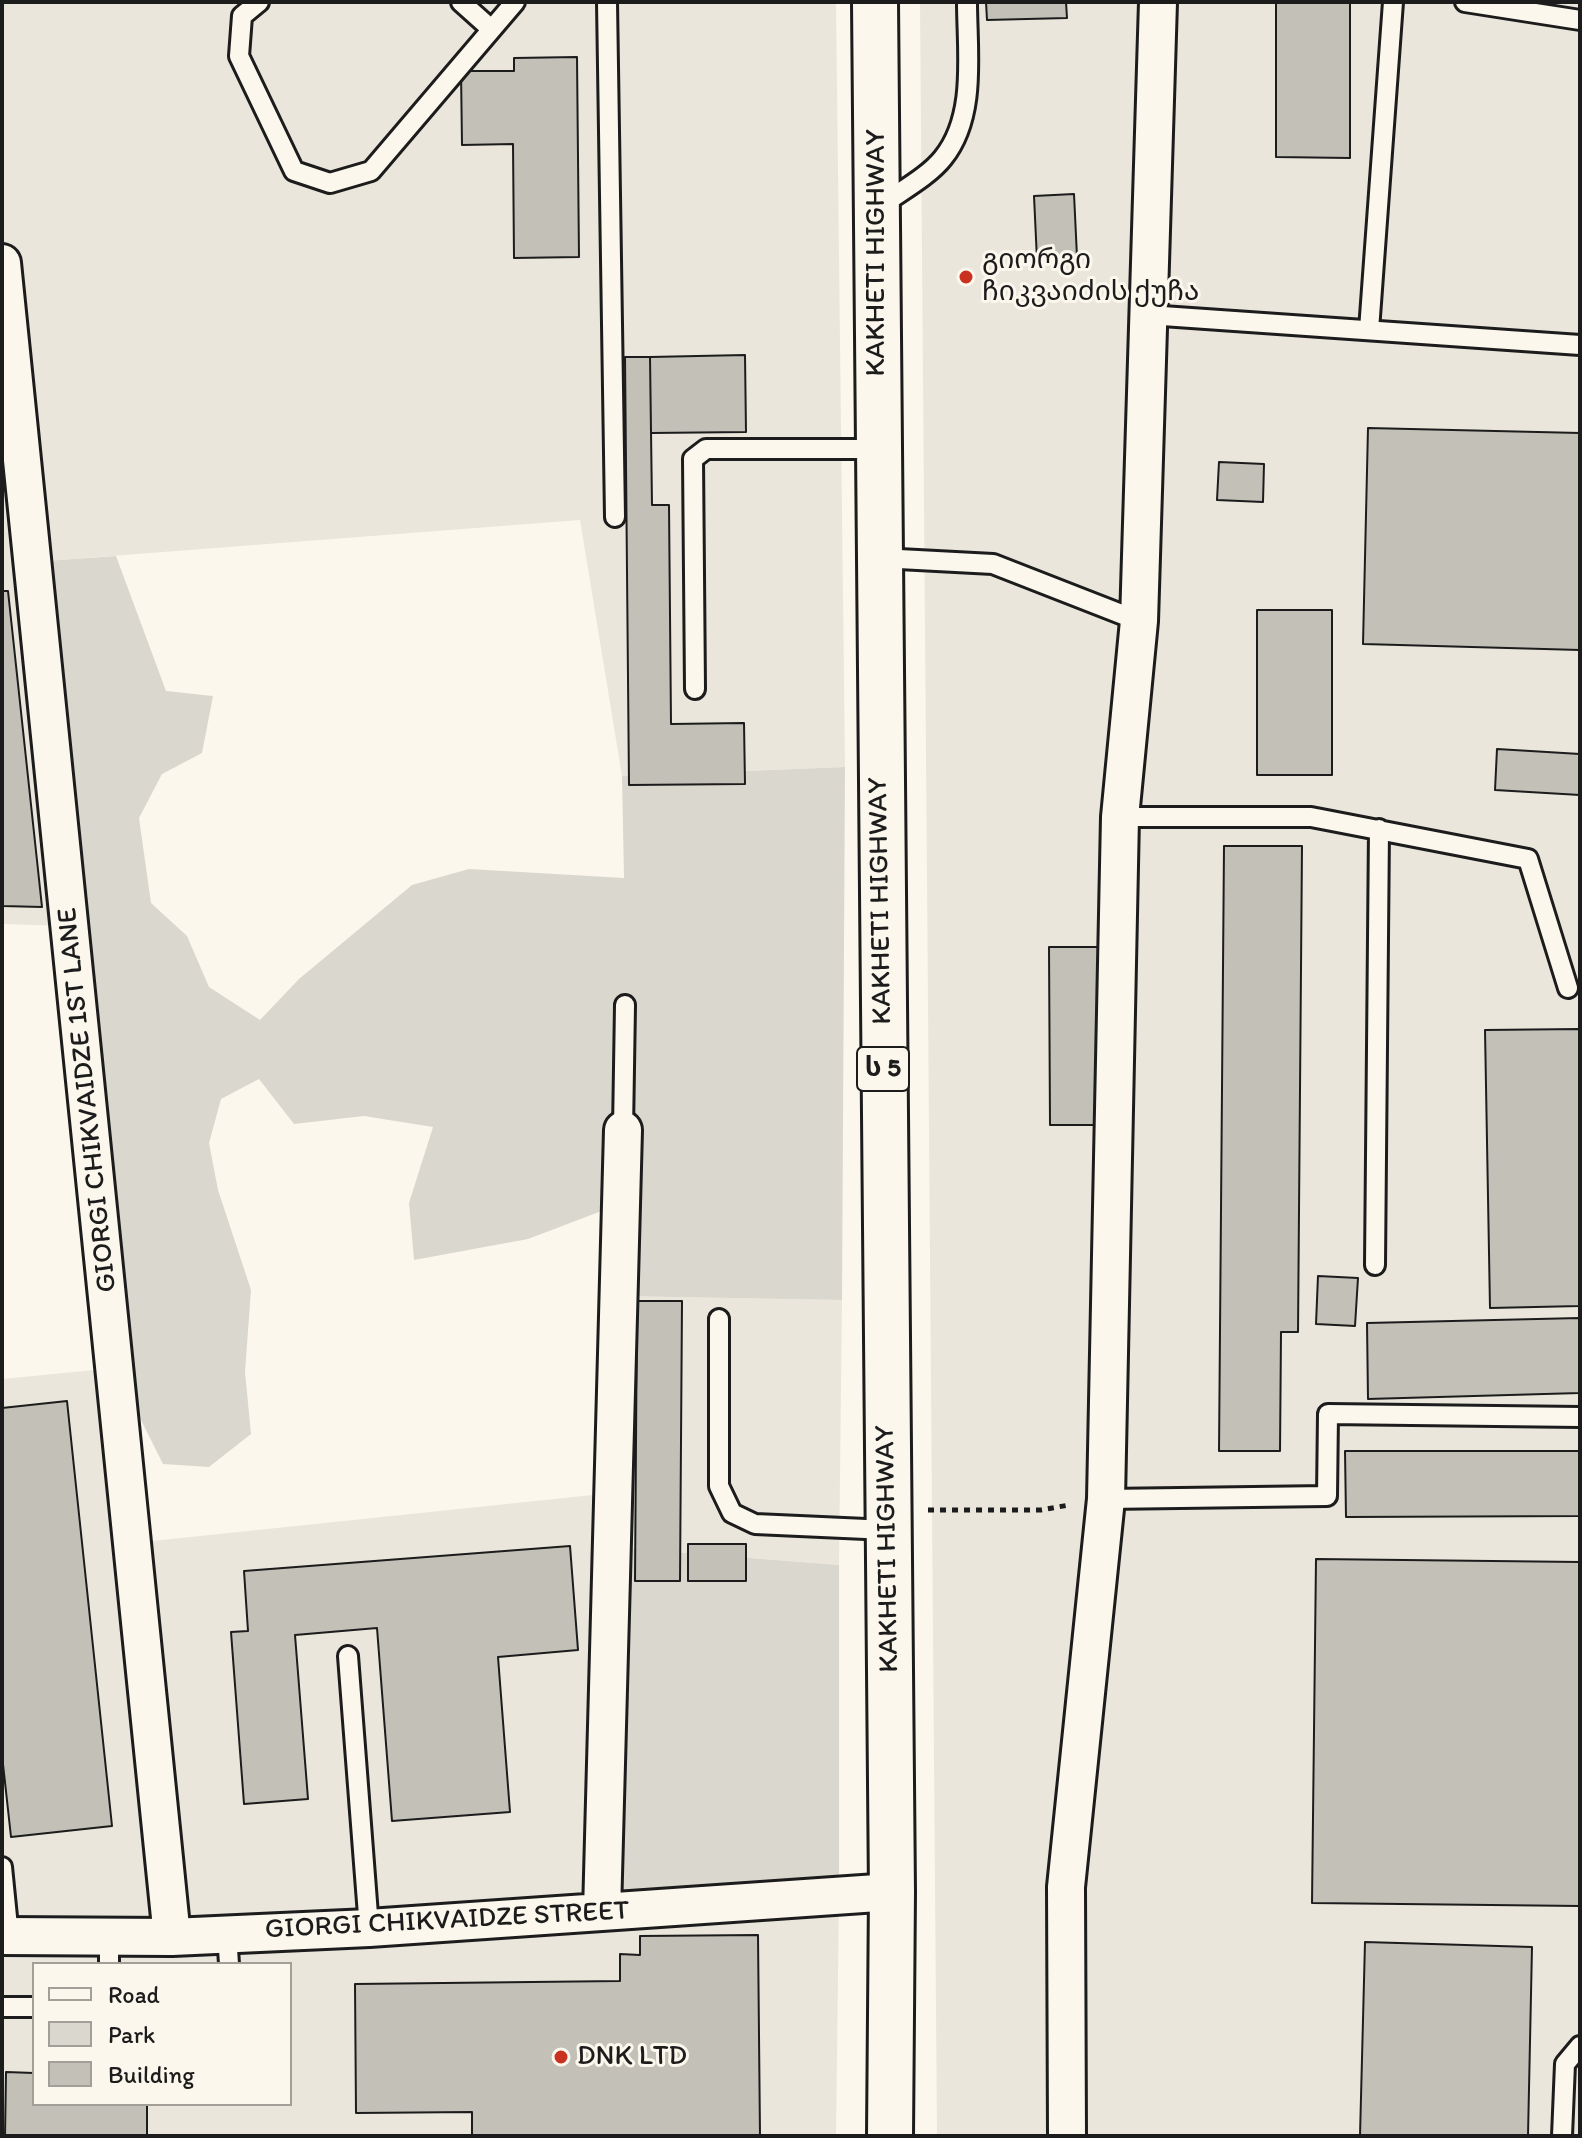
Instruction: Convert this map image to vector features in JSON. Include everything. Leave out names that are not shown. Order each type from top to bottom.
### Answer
[{"type":"highway","name":"KAKHETI HIGHWAY","points":[[875,2],[892,1892],[890,2136]]},
{"type":"street","points":[[1067,2136],[1066,1887],[1106,1499],[1120,817],[1139,621],[1158,2]]},
{"type":"street","name":"GIORGI CHIKVAIDZE 1ST LANE","points":[[2,263],[172,1937]]},
{"type":"street","points":[[602,1912],[623,1130]]},
{"type":"street","name":"GIORGI CHIKVAIDZE STREET","points":[[5,1936],[109,1950],[172,1937],[228,1949],[369,1928],[892,1892]]},
{"type":"lane","points":[[259,2],[242,16],[239,56],[294,171],[330,183],[371,171],[515,2]]},
{"type":"lane","points":[[461,2],[490,28]]},
{"type":"lane","points":[[607,2],[615,517]]},
{"type":"lane","points":[[877,209],[943,159],[958,130],[968,95],[967,2]]},
{"type":"lane","points":[[1369,330],[1393,2]]},
{"type":"lane","points":[[1465,2],[1580,20]]},
{"type":"lane","points":[[1148,315],[1580,345]]},
{"type":"lane","points":[[695,689],[693,459],[706,449],[879,449]]},
{"type":"lane","points":[[880,558],[993,564],[1139,621]]},
{"type":"lane","points":[[1120,817],[1311,817],[1528,859],[1568,988]]},
{"type":"lane","points":[[1375,1265],[1379,829]]},
{"type":"lane","points":[[623,1130],[625,1005]]},
{"type":"lane","points":[[719,1319],[719,1486],[732,1513],[755,1524],[888,1520]]},
{"type":"lane","points":[[1106,1499],[1327,1496],[1328,1414],[1580,1417]]},
{"type":"lane","points":[[348,1656],[369,1928]]},
{"type":"lane","points":[[2,1867],[5,1936]]},
{"type":"lane","points":[[2,2007],[32,2007]]},
{"type":"lane","points":[[1562,2136],[1565,2064],[1580,2046]]},
{"type":"path","points":[[888,1520],[1041,1510],[1106,1499]]},
{"type":"shaded area","points":[[2,2],[836,2],[845,767],[622,776],[580,520],[33,562],[70,926],[2,924]]},
{"type":"shaded area","points":[[920,2],[1580,2],[1580,2136],[937,2136]]},
{"type":"shaded area","points":[[618,1296],[842,1300],[839,1565],[611,1547],[839,1896],[836,2136],[2,2136],[2,1379],[115,1368],[133,1543],[612,1493]]},
{"type":"green space","points":[[116,556],[166,691],[213,696],[202,753],[162,774],[139,818],[151,903],[187,936],[209,987],[260,1020],[299,979],[412,885],[469,869],[624,878],[622,776],[845,767],[842,1300],[618,1296],[620,1204],[528,1239],[414,1260],[409,1203],[433,1127],[364,1116],[294,1124],[259,1079],[221,1099],[209,1143],[218,1190],[251,1290],[245,1372],[251,1434],[209,1467],[163,1464],[115,1368],[32,562]]},
{"type":"green space","points":[[610,1547],[839,1565],[839,1896],[602,1912]]},
{"type":"building","points":[[986,2],[1066,2],[1067,18],[987,20]]},
{"type":"building","points":[[1276,2],[1350,2],[1350,158],[1276,157]]},
{"type":"building","points":[[577,57],[579,257],[514,258],[513,144],[462,145],[461,71],[514,71],[514,58]]},
{"type":"building","points":[[1074,194],[1077,257],[1037,260],[1034,196]]},
{"type":"building","points":[[745,355],[746,432],[651,433],[650,357]]},
{"type":"building","points":[[625,357],[650,357],[652,505],[669,505],[671,724],[744,723],[745,784],[629,785]]},
{"type":"building","points":[[1368,428],[1580,433],[1580,650],[1363,644]]},
{"type":"building","points":[[1219,462],[1264,464],[1263,502],[1217,500]]},
{"type":"building","points":[[2,591],[8,591],[42,907],[2,906]]},
{"type":"building","points":[[1257,610],[1332,610],[1332,775],[1257,775]]},
{"type":"building","points":[[1497,749],[1580,754],[1580,795],[1495,790]]},
{"type":"building","points":[[1224,846],[1302,846],[1298,1332],[1281,1332],[1280,1451],[1219,1451]]},
{"type":"building","points":[[1049,947],[1112,947],[1097,1125],[1050,1125]]},
{"type":"building","points":[[1580,1029],[1580,1306],[1490,1308],[1485,1030]]},
{"type":"building","points":[[1318,1276],[1358,1278],[1355,1326],[1316,1324]]},
{"type":"building","points":[[637,1301],[682,1301],[680,1581],[635,1581]]},
{"type":"building","points":[[1580,1318],[1580,1393],[1368,1399],[1367,1323]]},
{"type":"building","points":[[67,1401],[112,1826],[11,1837],[2,1755],[2,1408]]},
{"type":"building","points":[[1345,1451],[1580,1451],[1580,1516],[1346,1517]]},
{"type":"building","points":[[688,1544],[746,1544],[746,1581],[688,1581]]},
{"type":"building","points":[[570,1546],[578,1650],[498,1657],[510,1812],[392,1821],[377,1628],[295,1635],[308,1799],[244,1804],[231,1632],[248,1631],[244,1571]]},
{"type":"building","points":[[1316,1559],[1580,1562],[1580,1906],[1312,1903]]},
{"type":"building","points":[[758,1935],[760,2136],[472,2136],[472,2112],[356,2113],[355,1984],[620,1981],[620,1954],[640,1955],[640,1936]]},
{"type":"building","points":[[1365,1942],[1532,1947],[1528,2136],[1360,2136]]},
{"type":"building","points":[[6,2072],[32,2073],[32,2106],[147,2106],[147,2136],[5,2136]]},
{"type":"place","name":"გიორგი ჩიკვაიძის ქუჩა","points":[[966,277]]},
{"type":"place","name":"DNK LTD","points":[[561,2057]]}]
